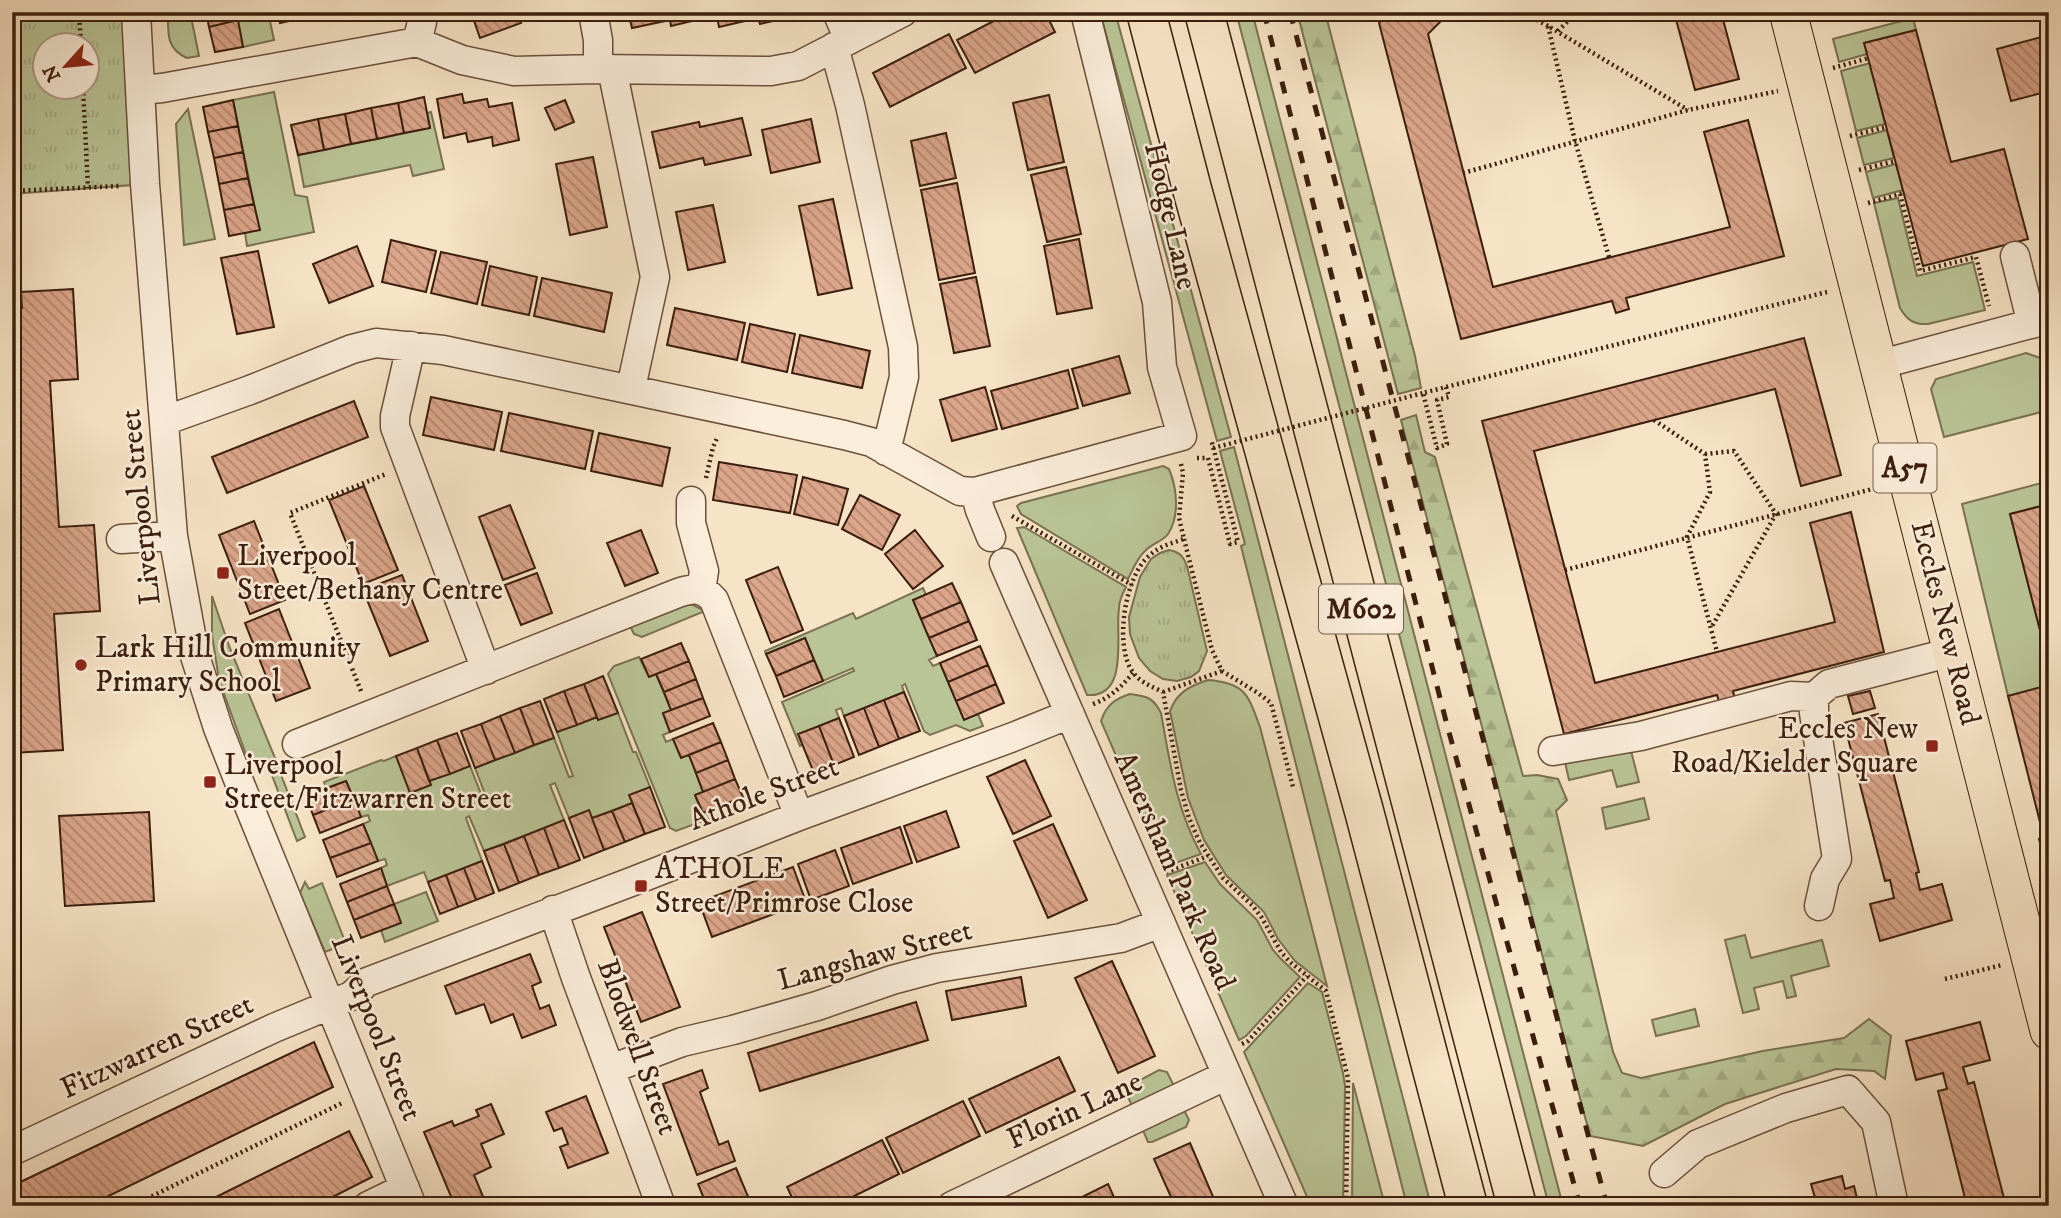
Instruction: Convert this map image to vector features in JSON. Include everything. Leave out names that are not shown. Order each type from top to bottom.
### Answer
[{"type":"highway","name":"M602","points":[[1146,12],[1192,189],[1357,785],[1468,1206]]},
{"type":"highway","name":"M602","points":[[1204,12],[1517,1206]]},
{"type":"main road","name":"Eccles New Road","points":[[1788,12],[1819,76],[1857,285],[2049,1031]]},
{"type":"street","name":"Liverpool Street","points":[[136,12],[145,184],[173,536],[195,656],[214,716],[409,1197]]},
{"type":"street","points":[[417,41],[422,12]]},
{"type":"street","points":[[593,12],[655,277],[631,388]]},
{"type":"street","points":[[837,12],[850,105],[903,347],[904,377],[886,451]]},
{"type":"street","points":[[141,90],[417,41],[462,60],[514,72],[605,69],[771,71],[798,66],[904,12]]},
{"type":"street","name":"Hodge Lane","points":[[1085,12],[1157,302],[1162,367],[1181,446]]},
{"type":"street","points":[[1878,365],[2040,322],[2015,256]]},
{"type":"street","points":[[164,421],[352,349],[376,343],[443,350],[844,435],[871,442],[960,491],[975,492],[1181,446]]},
{"type":"street","points":[[411,346],[394,421],[486,670]]},
{"type":"street","points":[[975,492],[991,537]]},
{"type":"street","points":[[691,501],[691,523],[704,571],[701,590]]},
{"type":"street","points":[[121,539],[173,536]]},
{"type":"street","name":"Amersham Park Road","points":[[1004,563],[1078,710],[1161,923],[1284,1206]]},
{"type":"street","points":[[298,744],[678,593],[701,590],[714,600],[799,816]]},
{"type":"street","points":[[1819,906],[1825,879],[1837,859],[1814,713],[1814,698],[1829,684],[1952,652]]},
{"type":"street","points":[[1553,751],[1641,736],[1791,696],[1814,698]]},
{"type":"street","name":"Athole Street","points":[[330,1004],[351,996],[367,982],[1078,710]]},
{"type":"street","name":"Blodwell Street","points":[[553,910],[661,1206]]},
{"type":"street","name":"Langshaw Street","points":[[611,1069],[682,1042],[817,1006],[892,980],[937,968],[1121,938],[1161,923]]},
{"type":"street","name":"Fitzwarren Street","points":[[12,1151],[330,1004]]},
{"type":"street","name":"Florin Lane","points":[[952,1206],[1227,1076]]},
{"type":"street","points":[[1664,1173],[1698,1144],[1786,1108],[1848,1090],[1876,1122],[1894,1206]]},
{"type":"street","points":[[369,1206],[409,1197]]},
{"type":"path","points":[[79,12],[80,32]]},
{"type":"path","points":[[1522,12],[1688,110]]},
{"type":"path","points":[[1558,32],[1577,12]]},
{"type":"path","points":[[1548,26],[1575,141],[1609,257]]},
{"type":"path","points":[[1464,173],[1819,76],[1869,58]]},
{"type":"path","points":[[84,102],[88,188]]},
{"type":"path","points":[[1849,136],[1886,127]]},
{"type":"path","points":[[1858,171],[1895,161]]},
{"type":"path","points":[[12,191],[145,184]]},
{"type":"path","points":[[1867,203],[1902,194],[1920,271],[1976,257],[1991,313]]},
{"type":"path","points":[[1213,448],[1857,285]]},
{"type":"path","points":[[1423,393],[1437,448],[1447,444],[1437,400],[1449,397],[1446,387]]},
{"type":"path","points":[[691,501],[704,488],[713,447],[729,410]]},
{"type":"path","points":[[1654,420],[1705,454],[1734,451],[1776,514]]},
{"type":"path","points":[[1209,431],[1238,542],[1230,544],[1211,471]]},
{"type":"path","points":[[1181,446],[1183,473],[1179,518],[1212,650],[1222,671],[1271,703],[1293,787]]},
{"type":"path","points":[[1705,454],[1710,492],[1687,537],[1717,652]]},
{"type":"path","points":[[370,715],[290,513],[409,464]]},
{"type":"path","points":[[1565,570],[1908,480]]},
{"type":"path","points":[[1009,514],[1132,585]]},
{"type":"path","points":[[1710,629],[1776,514]]},
{"type":"path","points":[[1184,539],[1163,546],[1148,556],[1140,566],[1126,600],[1123,622],[1128,663],[1133,673],[1144,683],[1163,692],[1222,671]]},
{"type":"path","points":[[1078,710],[1104,700],[1121,688],[1133,673]]},
{"type":"path","points":[[1163,692],[1189,818],[1208,856],[1223,878],[1262,918],[1281,952],[1326,990],[1348,1077],[1346,1206]]},
{"type":"path","points":[[1160,874],[1208,856]]},
{"type":"path","points":[[1945,979],[2003,965]]},
{"type":"path","points":[[1235,1048],[1248,1041],[1307,976]]},
{"type":"path","points":[[132,1206],[366,1091]]},
{"type":"green space","points":[[12,12],[122,12],[133,185],[12,194]]},
{"type":"green space","points":[[168,12],[190,12],[199,56],[187,58],[175,50],[168,33]]},
{"type":"green space","points":[[236,12],[268,12],[274,40],[243,47]]},
{"type":"green space","points":[[1100,12],[1115,12],[1231,437],[1217,441]]},
{"type":"green space","points":[[1236,12],[1252,12],[1563,1206],[1549,1206]]},
{"type":"green space","points":[[1297,12],[1325,12],[1415,356],[1421,388],[1398,394]]},
{"type":"green space","points":[[1913,18],[1916,30],[1865,43],[1867,54],[1839,62],[1833,39]]},
{"type":"green space","points":[[1870,63],[1885,124],[1856,131],[1841,71]]},
{"type":"green space","points":[[274,92],[295,195],[307,197],[314,232],[247,246],[245,233],[259,229],[233,100]]},
{"type":"green space","points":[[188,109],[215,239],[184,245],[176,124]]},
{"type":"green space","points":[[431,112],[444,169],[413,176],[410,165],[304,187],[298,155],[430,128],[427,113]]},
{"type":"green space","points":[[1887,130],[1894,158],[1864,165],[1857,138]]},
{"type":"green space","points":[[1896,164],[1903,190],[1873,198],[1866,172]]},
{"type":"green space","points":[[1898,198],[1917,276],[1973,262],[1985,310],[1928,324],[1915,323],[1905,316],[1900,308],[1874,203]]},
{"type":"green space","points":[[2026,353],[2049,364],[2049,410],[1944,437],[1931,389],[1936,379]]},
{"type":"green space","points":[[1416,415],[1425,452],[1435,457],[1523,776],[1537,775],[1558,779],[1567,800],[1556,811],[1613,1052],[1622,1073],[1641,1078],[1763,1051],[1844,1038],[1869,1019],[1891,1036],[1885,1079],[1874,1071],[1836,1069],[1725,1104],[1643,1146],[1590,1136],[1401,420]]},
{"type":"green space","points":[[1234,447],[1431,1206],[1407,1206],[1241,546],[1245,544],[1220,451]]},
{"type":"green space","points":[[1163,466],[1169,469],[1174,485],[1176,511],[1172,527],[1163,539],[1143,553],[1128,579],[1021,514],[1017,506],[1021,503]]},
{"type":"green space","points":[[2049,481],[2049,504],[2010,514],[2049,665],[2049,685],[2008,696],[1962,504]]},
{"type":"green space","points":[[1024,527],[1126,587],[1119,605],[1118,662],[1115,676],[1110,686],[1101,693],[1087,695],[1017,528]]},
{"type":"green space","points":[[1169,550],[1181,555],[1187,566],[1207,651],[1199,671],[1191,677],[1177,681],[1163,679],[1150,671],[1139,658],[1130,634],[1129,617],[1140,577],[1151,559]]},
{"type":"green space","points":[[923,588],[926,595],[913,600],[937,656],[929,660],[933,666],[940,663],[964,719],[978,714],[983,726],[970,731],[956,725],[930,735],[924,731],[905,684],[902,686],[904,692],[844,716],[841,708],[836,710],[839,718],[799,734],[803,744],[800,746],[782,702],[854,671],[853,668],[823,681],[805,638],[766,654],[765,651],[853,613],[856,619]]},
{"type":"green space","points":[[212,596],[229,646],[275,758],[259,766],[248,760],[219,680],[212,635]]},
{"type":"green space","points":[[685,604],[705,611],[642,637],[634,634],[629,624]]},
{"type":"green space","points":[[639,657],[649,677],[656,674],[671,710],[663,714],[670,732],[663,735],[666,742],[673,739],[681,757],[689,755],[703,792],[695,795],[702,813],[711,810],[714,817],[676,831],[670,828],[608,674],[614,666]]},
{"type":"green space","points":[[1208,680],[1238,688],[1248,699],[1256,716],[1327,986],[1295,961],[1278,939],[1264,912],[1226,875],[1204,840],[1188,798],[1170,711],[1176,699],[1185,691]]},
{"type":"green space","points":[[1130,694],[1148,698],[1161,713],[1180,803],[1201,854],[1164,867],[1101,721],[1111,704]]},
{"type":"green space","points":[[618,713],[650,787],[632,803],[592,818],[589,811],[569,818],[555,783],[550,785],[564,820],[484,851],[469,816],[466,818],[482,861],[428,882],[424,872],[387,886],[381,868],[387,865],[385,859],[378,861],[363,824],[370,821],[368,815],[361,817],[346,781],[326,788],[324,782],[396,756],[411,793],[430,785],[429,781],[470,766],[487,809],[490,807],[475,768],[554,738],[569,777],[573,776],[557,732],[597,717],[598,720]]},
{"type":"green space","points":[[1630,747],[1639,782],[1617,787],[1612,770],[1569,780],[1565,762]]},
{"type":"green space","points":[[278,767],[305,837],[297,841],[270,770]]},
{"type":"green space","points":[[1644,798],[1649,819],[1606,829],[1602,808]]},
{"type":"green space","points":[[1205,862],[1220,884],[1257,920],[1273,950],[1300,977],[1246,1036],[1239,1040],[1167,875]]},
{"type":"green space","points":[[305,882],[309,889],[322,883],[346,944],[325,952],[300,893]]},
{"type":"green space","points":[[426,892],[438,921],[385,942],[381,930],[401,923],[394,904]]},
{"type":"green space","points":[[1745,935],[1751,958],[1822,940],[1829,966],[1791,976],[1796,996],[1787,998],[1783,981],[1754,988],[1759,1009],[1743,1013],[1725,940]]},
{"type":"green space","points":[[1308,983],[1322,992],[1343,1073],[1343,1206],[1311,1206],[1244,1052]]},
{"type":"green space","points":[[1695,1009],[1699,1026],[1656,1036],[1652,1020]]},
{"type":"green space","points":[[1159,1070],[1167,1072],[1174,1086],[1132,1106],[1125,1090],[1127,1087]]},
{"type":"green space","points":[[1353,1083],[1385,1206],[1352,1206]]},
{"type":"green space","points":[[1182,1106],[1189,1120],[1186,1127],[1148,1142],[1141,1126]]},
{"type":"building","points":[[206,12],[236,12],[238,20],[209,27]]},
{"type":"building","points":[[278,12],[306,12],[307,17],[280,23]]},
{"type":"building","points":[[471,12],[517,12],[521,23],[480,38]]},
{"type":"building","points":[[628,12],[712,12],[713,16],[671,26],[670,20],[632,28]]},
{"type":"building","points":[[716,12],[798,12],[799,15],[760,24],[758,18],[719,27]]},
{"type":"building","points":[[1011,12],[1045,12],[1055,32],[975,73],[957,40]]},
{"type":"building","points":[[1390,12],[1450,12],[1428,34],[1493,287],[1730,227],[1704,132],[1748,120],[1784,256],[1626,298],[1629,309],[1616,313],[1612,301],[1461,339],[1379,23]]},
{"type":"building","points":[[1674,12],[1721,12],[1739,79],[1695,90]]},
{"type":"building","points":[[238,20],[243,47],[215,52],[209,27]]},
{"type":"building","points":[[1916,30],[1951,162],[2004,149],[2028,239],[1923,266],[1864,43]]},
{"type":"building","points":[[949,34],[966,68],[890,107],[873,73]]},
{"type":"building","points":[[2049,35],[2049,91],[2011,101],[1997,49]]},
{"type":"building","points":[[462,94],[464,103],[487,99],[489,107],[512,103],[519,140],[493,146],[492,137],[468,142],[466,133],[444,138],[437,99]]},
{"type":"building","points":[[1049,95],[1064,162],[1028,170],[1013,103]]},
{"type":"building","points":[[424,97],[430,128],[404,133],[398,103]]},
{"type":"building","points":[[233,100],[238,126],[208,132],[203,107]]},
{"type":"building","points":[[565,100],[574,122],[555,130],[545,108]]},
{"type":"building","points":[[398,103],[404,133],[377,139],[371,108]]},
{"type":"building","points":[[371,108],[377,139],[351,144],[345,114]]},
{"type":"building","points":[[345,114],[351,144],[324,150],[318,119]]},
{"type":"building","points":[[742,118],[751,155],[705,165],[703,158],[660,168],[652,132],[699,122],[700,127]]},
{"type":"building","points":[[318,119],[324,150],[298,155],[291,125]]},
{"type":"building","points":[[811,119],[820,162],[771,173],[762,130]]},
{"type":"building","points":[[238,126],[243,152],[214,158],[208,132]]},
{"type":"building","points":[[946,133],[956,178],[920,186],[911,141]]},
{"type":"building","points":[[243,152],[248,178],[219,184],[214,158]]},
{"type":"building","points":[[593,157],[607,227],[570,235],[556,164]]},
{"type":"building","points":[[1066,167],[1081,234],[1047,242],[1031,175]]},
{"type":"building","points":[[248,178],[254,204],[224,210],[219,184]]},
{"type":"building","points":[[957,183],[975,273],[939,280],[921,190]]},
{"type":"building","points":[[833,199],[852,288],[818,295],[799,206]]},
{"type":"building","points":[[254,204],[260,230],[229,236],[224,210]]},
{"type":"building","points":[[713,205],[725,262],[688,270],[676,212]]},
{"type":"building","points":[[1079,239],[1092,308],[1057,314],[1044,246]]},
{"type":"building","points":[[391,240],[436,251],[426,292],[382,282]]},
{"type":"building","points":[[357,246],[373,286],[329,303],[313,264]]},
{"type":"building","points":[[258,251],[274,327],[237,334],[221,258]]},
{"type":"building","points":[[441,252],[487,262],[477,304],[431,293]]},
{"type":"building","points":[[490,266],[537,277],[529,315],[482,305]]},
{"type":"building","points":[[976,277],[990,346],[954,353],[940,284]]},
{"type":"building","points":[[542,278],[612,293],[604,332],[534,316]]},
{"type":"building","points":[[73,289],[78,379],[50,381],[59,527],[94,525],[100,611],[54,614],[63,750],[12,753],[12,701],[21,701],[20,681],[12,681],[12,309],[22,308],[21,292]]},
{"type":"building","points":[[675,308],[745,323],[737,360],[667,345]]},
{"type":"building","points":[[750,324],[795,334],[787,372],[742,362]]},
{"type":"building","points":[[800,335],[870,351],[862,388],[792,373]]},
{"type":"building","points":[[1804,338],[1841,475],[1801,486],[1775,389],[1534,451],[1595,683],[1835,622],[1810,523],[1851,512],[1884,652],[1733,691],[1736,703],[1721,708],[1717,695],[1564,734],[1482,421]]},
{"type":"building","points":[[1119,356],[1130,393],[1083,406],[1072,369]]},
{"type":"building","points":[[1068,370],[1078,408],[1002,429],[991,391]]},
{"type":"building","points":[[985,387],[997,429],[952,441],[940,400]]},
{"type":"building","points":[[431,397],[502,412],[494,450],[423,435]]},
{"type":"building","points":[[354,401],[368,437],[227,493],[212,457]]},
{"type":"building","points":[[509,413],[593,431],[585,469],[501,451]]},
{"type":"building","points":[[599,433],[670,448],[662,486],[591,471]]},
{"type":"building","points":[[719,462],[797,475],[790,513],[713,500]]},
{"type":"building","points":[[803,477],[848,489],[838,525],[794,514]]},
{"type":"building","points":[[364,486],[398,570],[363,584],[329,500]]},
{"type":"building","points":[[860,495],[900,515],[882,550],[842,529]]},
{"type":"building","points":[[2049,504],[2049,665],[2010,514]]},
{"type":"building","points":[[510,505],[535,568],[503,580],[479,517]]},
{"type":"building","points":[[254,521],[285,600],[250,614],[219,535]]},
{"type":"building","points":[[641,530],[658,573],[625,586],[607,543]]},
{"type":"building","points":[[915,530],[943,566],[913,589],[885,554]]},
{"type":"building","points":[[778,567],[803,630],[771,643],[746,580]]},
{"type":"building","points":[[537,573],[552,613],[521,625],[505,585]]},
{"type":"building","points":[[402,575],[428,641],[390,656],[363,590]]},
{"type":"building","points":[[952,583],[961,602],[921,619],[913,600]]},
{"type":"building","points":[[961,602],[969,621],[929,638],[921,619]]},
{"type":"building","points":[[279,609],[310,688],[276,701],[245,623]]},
{"type":"building","points":[[969,621],[977,640],[937,656],[929,638]]},
{"type":"building","points":[[805,638],[814,660],[776,676],[766,654]]},
{"type":"building","points":[[681,643],[689,661],[649,677],[641,659]]},
{"type":"building","points":[[980,646],[988,665],[948,682],[940,663]]},
{"type":"building","points":[[814,660],[823,681],[784,697],[776,676]]},
{"type":"building","points":[[689,661],[696,679],[664,692],[656,674]]},
{"type":"building","points":[[988,665],[996,684],[956,701],[948,682]]},
{"type":"building","points":[[603,676],[618,713],[598,720],[584,684]]},
{"type":"building","points":[[696,679],[703,698],[671,710],[664,692]]},
{"type":"building","points":[[584,684],[597,717],[577,725],[564,691]]},
{"type":"building","points":[[996,684],[1004,703],[964,720],[956,701]]},
{"type":"building","points":[[2049,685],[2049,877],[2039,839],[2044,838],[2008,696]]},
{"type":"building","points":[[564,691],[577,725],[557,732],[544,699]]},
{"type":"building","points":[[1870,691],[1875,708],[1853,714],[1848,696]]},
{"type":"building","points":[[904,692],[920,731],[899,739],[884,700]]},
{"type":"building","points":[[703,698],[710,716],[670,732],[663,713]]},
{"type":"building","points":[[884,700],[899,739],[879,747],[864,708]]},
{"type":"building","points":[[540,701],[554,738],[534,745],[520,708]]},
{"type":"building","points":[[520,708],[534,745],[515,753],[500,716]]},
{"type":"building","points":[[864,708],[879,747],[859,755],[844,716]]},
{"type":"building","points":[[1878,714],[1919,872],[1916,873],[1920,890],[1942,884],[1952,920],[1880,941],[1870,904],[1894,898],[1890,880],[1885,881],[1844,723]]},
{"type":"building","points":[[500,716],[515,753],[495,760],[481,724]]},
{"type":"building","points":[[839,718],[854,757],[834,765],[819,726]]},
{"type":"building","points":[[713,723],[721,742],[681,758],[673,739]]},
{"type":"building","points":[[481,724],[495,760],[475,768],[461,731]]},
{"type":"building","points":[[819,726],[834,765],[814,773],[798,734]]},
{"type":"building","points":[[457,733],[470,766],[450,774],[437,740]]},
{"type":"building","points":[[437,740],[450,774],[429,781],[417,748]]},
{"type":"building","points":[[721,742],[728,760],[696,773],[689,755]]},
{"type":"building","points":[[417,748],[431,785],[410,793],[396,756]]},
{"type":"building","points":[[728,760],[735,779],[703,792],[696,773]]},
{"type":"building","points":[[1025,760],[1051,816],[1013,834],[987,777]]},
{"type":"building","points":[[735,779],[743,797],[703,813],[695,795]]},
{"type":"building","points":[[346,781],[354,799],[313,815],[306,796]]},
{"type":"building","points":[[650,787],[665,827],[645,834],[629,795]]},
{"type":"building","points":[[354,799],[361,817],[320,833],[313,815]]},
{"type":"building","points":[[632,803],[645,834],[625,842],[612,811]]},
{"type":"building","points":[[589,810],[604,850],[584,858],[569,818]]},
{"type":"building","points":[[612,811],[625,842],[604,850],[592,818]]},
{"type":"building","points":[[946,811],[959,847],[917,862],[904,826]]},
{"type":"building","points":[[149,812],[154,901],[65,906],[59,816]]},
{"type":"building","points":[[564,820],[580,860],[559,868],[544,828]]},
{"type":"building","points":[[363,824],[371,843],[330,858],[323,840]]},
{"type":"building","points":[[1053,824],[1087,900],[1048,918],[1014,841]]},
{"type":"building","points":[[900,827],[912,863],[853,884],[841,848]]},
{"type":"building","points":[[544,828],[559,868],[539,875],[524,836]]},
{"type":"building","points":[[524,836],[539,875],[519,883],[504,844]]},
{"type":"building","points":[[371,843],[378,861],[337,877],[330,858]]},
{"type":"building","points":[[504,844],[519,883],[499,891],[484,851]]},
{"type":"building","points":[[835,850],[849,886],[811,900],[798,864]]},
{"type":"building","points":[[482,861],[494,893],[476,900],[464,868]]},
{"type":"building","points":[[793,867],[806,902],[712,937],[699,902]]},
{"type":"building","points":[[381,868],[387,886],[347,902],[340,884]]},
{"type":"building","points":[[464,868],[476,900],[458,907],[446,875]]},
{"type":"building","points":[[446,875],[458,907],[440,914],[428,882]]},
{"type":"building","points":[[387,886],[394,904],[354,920],[347,902]]},
{"type":"building","points":[[394,904],[401,923],[361,938],[354,920]]},
{"type":"building","points":[[642,912],[680,1007],[641,1022],[604,927]]},
{"type":"building","points":[[530,954],[541,982],[532,986],[540,1009],[549,1005],[556,1025],[522,1038],[513,1014],[491,1023],[484,1004],[456,1014],[445,986]]},
{"type":"building","points":[[1112,961],[1155,1056],[1118,1073],[1075,978]]},
{"type":"building","points":[[1021,977],[1026,1006],[952,1020],[946,991]]},
{"type":"building","points":[[916,1002],[928,1040],[760,1091],[748,1053]]},
{"type":"building","points":[[1980,1022],[1990,1060],[1963,1067],[1968,1084],[1974,1082],[2006,1206],[1967,1206],[1938,1091],[1947,1089],[1943,1073],[1916,1080],[1906,1041]]},
{"type":"building","points":[[314,1042],[333,1087],[88,1206],[12,1206],[12,1186]]},
{"type":"building","points":[[1059,1057],[1075,1091],[986,1133],[969,1099]]},
{"type":"building","points":[[702,1070],[708,1088],[700,1092],[719,1145],[728,1141],[735,1161],[697,1175],[663,1084]]},
{"type":"building","points":[[586,1096],[608,1153],[568,1168],[560,1147],[568,1144],[562,1128],[554,1131],[546,1112]]},
{"type":"building","points":[[963,1101],[980,1136],[903,1173],[886,1138]]},
{"type":"building","points":[[491,1104],[504,1134],[481,1144],[491,1167],[474,1175],[484,1199],[468,1206],[455,1206],[424,1132],[452,1121],[454,1126],[479,1116],[476,1110]]},
{"type":"building","points":[[349,1131],[372,1177],[315,1206],[198,1206]]},
{"type":"building","points":[[882,1140],[899,1174],[834,1206],[796,1206],[787,1187]]},
{"type":"building","points":[[1190,1143],[1217,1206],[1175,1206],[1154,1159]]},
{"type":"building","points":[[736,1168],[752,1206],[707,1206],[698,1184]]},
{"type":"building","points":[[1842,1176],[1845,1189],[1854,1186],[1859,1206],[1814,1206],[1817,1205],[1811,1184]]},
{"type":"building","points":[[1108,1184],[1118,1206],[1064,1206]]},
{"type":"railway","points":[[1264,12],[1447,725],[1580,1206]]},
{"type":"railway","points":[[1290,12],[1607,1206]]},
{"type":"place","name":"Liverpool Street/Bethany Centre","points":[[223,573]]},
{"type":"place","name":"Lark Hill Community Primary School","points":[[81,665]]},
{"type":"place","name":"Eccles New Road/Kielder Square","points":[[1932,746]]},
{"type":"place","name":"Liverpool Street/Fitzwarren Street","points":[[210,782]]},
{"type":"place","name":"ATHOLE Street/Primrose Close","points":[[641,886]]}]
